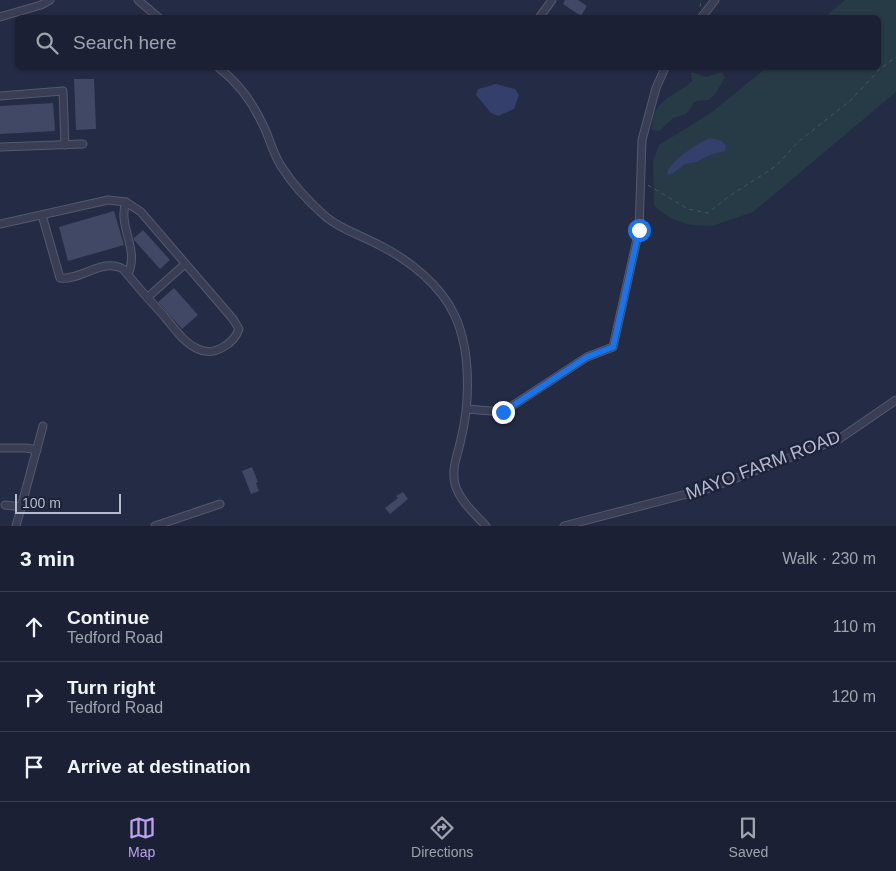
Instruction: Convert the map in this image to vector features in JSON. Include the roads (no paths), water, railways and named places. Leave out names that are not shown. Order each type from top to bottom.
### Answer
[{"type":"street","points":[[0,17],[42,5],[50,0]]},
{"type":"street","points":[[138,0],[156,15]]},
{"type":"street","points":[[541,15],[552,0]]},
{"type":"street","points":[[703,15],[715,0]]},
{"type":"street","points":[[221,70],[250,100],[262,122],[274,154],[304,196],[341,228],[380,245],[412,266],[442,294],[454,314],[460,328],[466,359],[466,409],[456,459],[455,482],[459,494],[486,526]]},
{"type":"street","points":[[466,409],[503,412],[587,357],[613,347],[639,230],[642,140],[656,88],[664,70]]},
{"type":"street","points":[[0,96],[63,91],[65,145]]},
{"type":"street","points":[[0,147],[83,144]]},
{"type":"street","points":[[0,224],[108,200],[126,202],[141,212],[238,325],[239,329],[234,339],[215,350],[197,349],[177,331],[123,268],[118,265],[103,267],[69,278],[60,278],[42,215]]},
{"type":"street","points":[[126,202],[124,219],[133,260],[128,274]]},
{"type":"street","points":[[148,298],[185,264]]},
{"type":"street","name":"MAYO FARM ROAD","points":[[564,526],[710,488],[839,439],[896,400]]},
{"type":"street","points":[[16,526],[44,426]]},
{"type":"street","points":[[0,448],[37,450]]},
{"type":"street","points":[[156,526],[220,504]]},
{"type":"street","points":[[5,505],[22,506]]},
{"type":"water","points":[[496,84],[515,89],[519,95],[514,109],[498,116],[491,113],[476,95],[478,89]]},
{"type":"water","points":[[710,138],[722,141],[726,146],[725,151],[685,164],[668,175],[667,173],[674,162],[698,144]]}]
